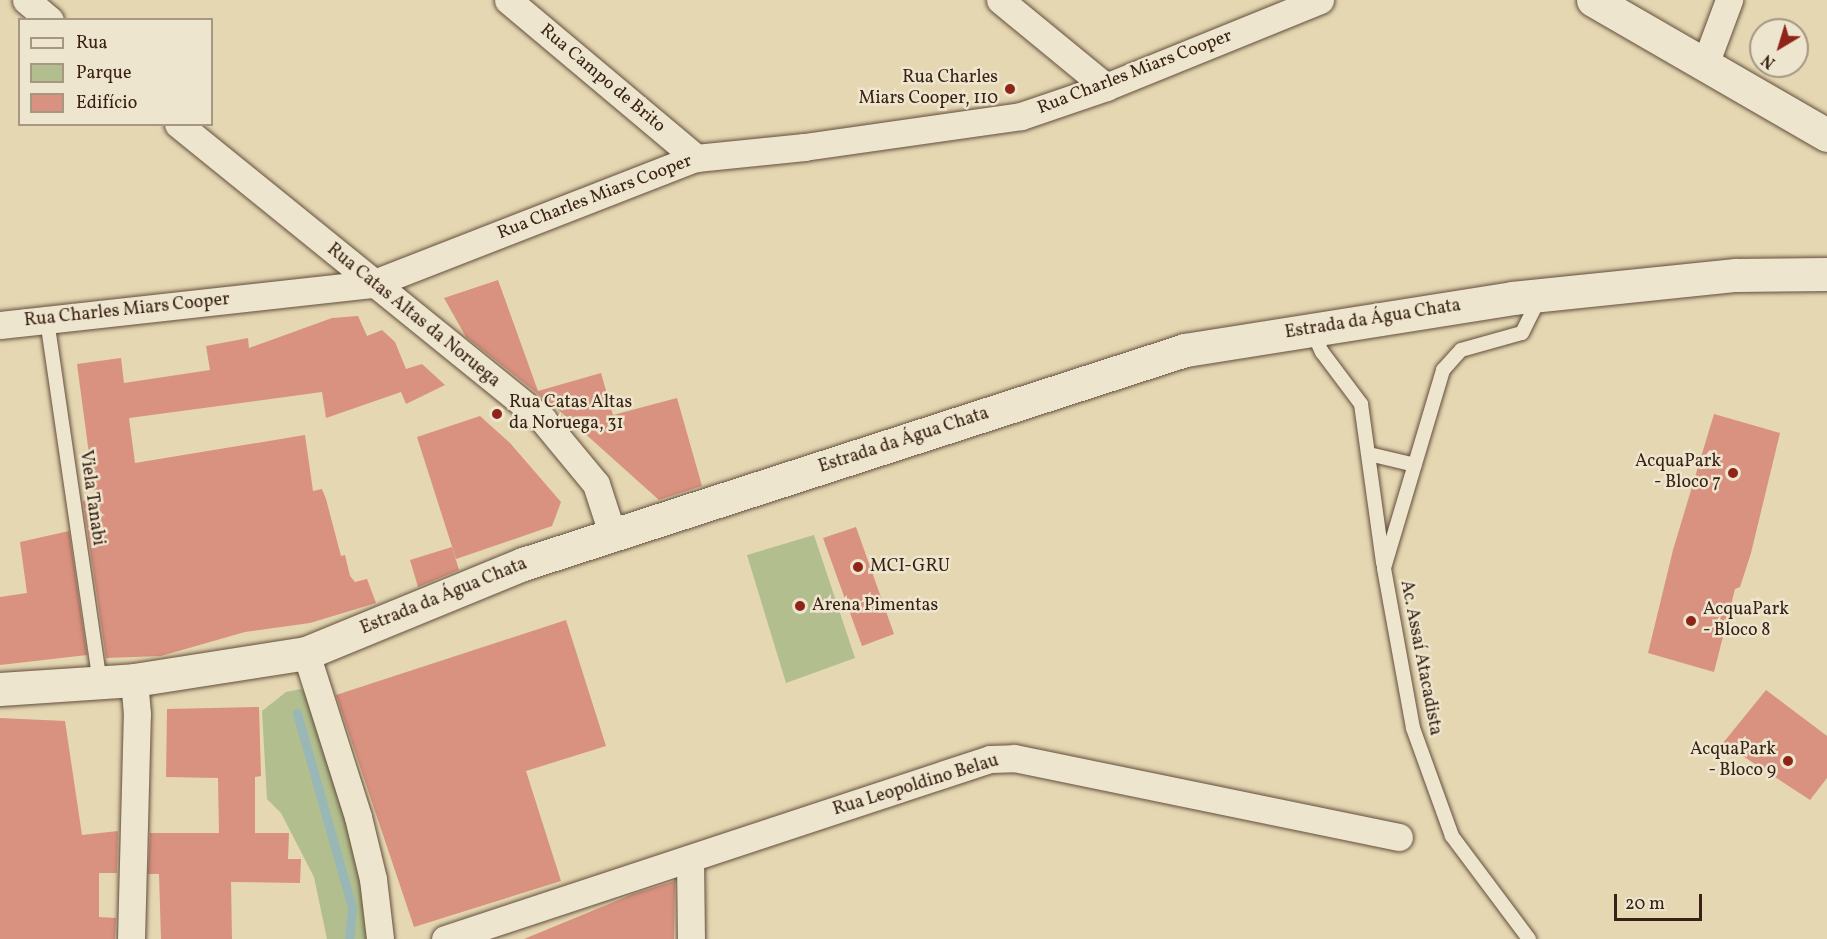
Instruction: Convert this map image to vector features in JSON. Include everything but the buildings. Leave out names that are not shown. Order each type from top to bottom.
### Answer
[{"type":"street","points":[[26,0],[48,18]]},
{"type":"street","name":"Rua Campo de Brito","points":[[508,0],[696,158]]},
{"type":"street","points":[[1000,0],[1106,87]]},
{"type":"street","name":"Rua Charles Miars Cooper","points":[[0,325],[372,284],[696,158],[804,147],[1021,116],[1106,87],[1320,0]]},
{"type":"street","points":[[1593,0],[1704,67],[1827,135]]},
{"type":"street","points":[[1704,67],[1729,0]]},
{"type":"street","name":"Rua Catas Altas da Noruega","points":[[180,126],[372,284],[543,420],[596,484],[613,536]]},
{"type":"street","name":"Estrada da Água Chata","points":[[0,689],[134,680],[306,653],[523,564],[1185,350],[1541,295],[1736,275],[1827,274]]},
{"type":"street","points":[[306,653],[358,817],[373,879],[380,939]]},
{"type":"street","points":[[131,939],[136,714],[134,680]]},
{"type":"street","name":"Rua Leopoldino Belau","points":[[445,939],[990,759],[1014,758],[1399,837]]},
{"type":"street","points":[[690,859],[691,939]]},
{"type":"lane","name":"Ac. Assaí Atacadista","points":[[1384,568],[1450,358],[1461,350],[1521,333],[1541,295]]},
{"type":"lane","name":"Viela Tanabi","points":[[47,320],[100,682]]},
{"type":"lane","name":"Ac. Assaí Atacadista","points":[[1312,330],[1322,351],[1361,404],[1384,568],[1413,728],[1452,836],[1529,939]]},
{"type":"lane","points":[[1369,454],[1415,465]]},
{"type":"green space","name":"Arena Pimentas","points":[[814,535],[855,658],[786,683],[747,555]]},
{"type":"green space","points":[[301,689],[314,701],[349,817],[369,939],[327,939],[314,877],[281,813],[267,799],[262,711],[286,692]]},
{"type":"waterway","points":[[297,713],[352,907],[349,939]]},
{"type":"place","name":"Rua Charles Miars Cooper, 110","points":[[1010,89]]},
{"type":"place","name":"Rua Catas Altas da Noruega, 31","points":[[497,414]]},
{"type":"place","name":"AcquaPark - Bloco 7","points":[[1733,473]]},
{"type":"place","name":"MCI-GRU","points":[[858,567]]},
{"type":"place","name":"Arena Pimentas","points":[[800,606]]},
{"type":"place","name":"AcquaPark - Bloco 8","points":[[1691,621]]},
{"type":"place","name":"AcquaPark - Bloco 9","points":[[1788,761]]}]
